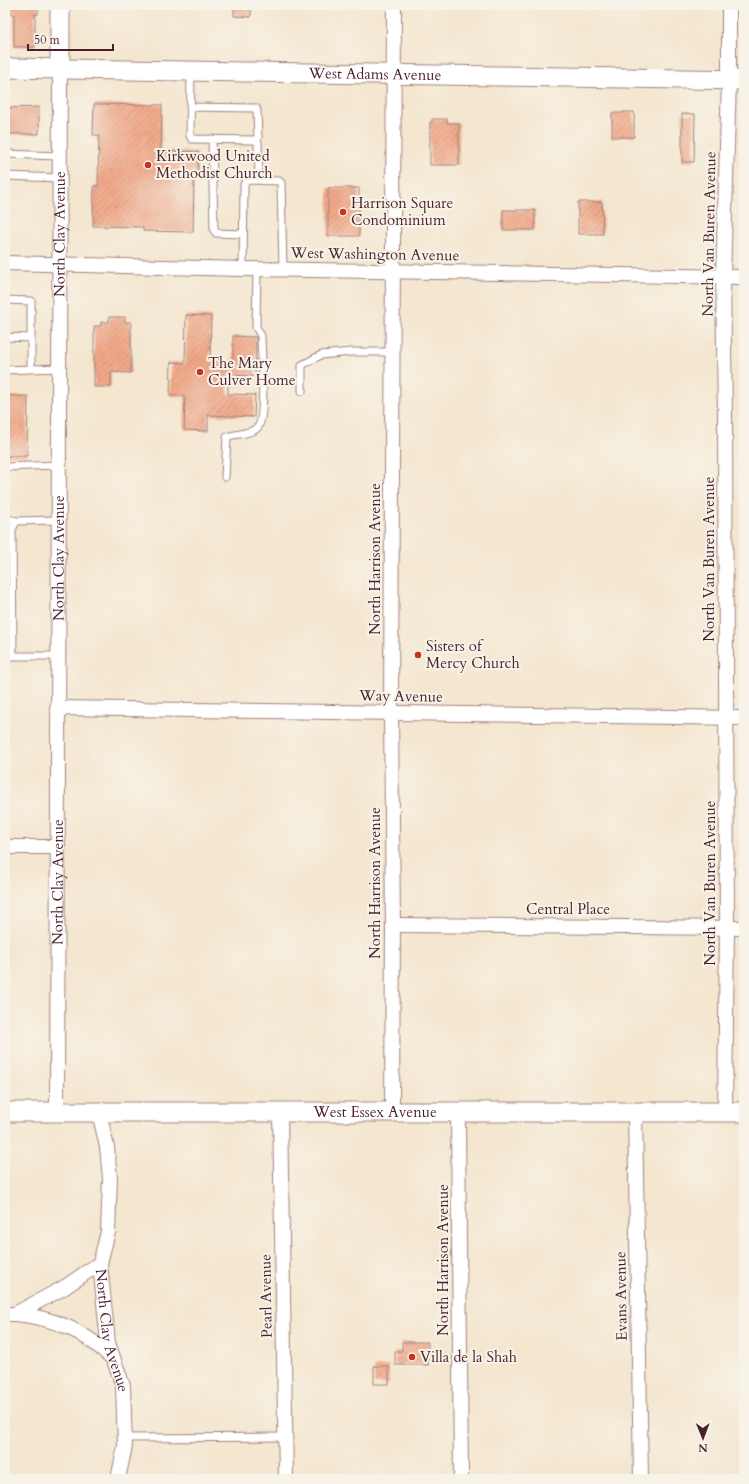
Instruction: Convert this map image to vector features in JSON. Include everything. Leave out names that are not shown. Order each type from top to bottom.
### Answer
[{"type":"street","name":"North Clay Avenue","points":[[57,1112],[58,264],[60,5]]},
{"type":"street","name":"North Harrison Avenue","points":[[392,1112],[393,925],[391,713],[394,5]]},
{"type":"street","name":"North Van Buren Avenue","points":[[725,1112],[727,718],[723,277],[736,80],[729,5]]},
{"type":"street","name":"West Adams Avenue","points":[[5,68],[736,80]]},
{"type":"street","name":"West Washington Avenue","points":[[5,263],[393,272],[744,277]]},
{"type":"street","name":"Way Avenue","points":[[57,708],[744,718]]},
{"type":"street","points":[[5,846],[58,847]]},
{"type":"street","name":"Central Place","points":[[393,925],[744,928]]},
{"type":"street","name":"West Essex Avenue","points":[[5,1112],[744,1112]]},
{"type":"street","name":"North Clay Avenue","points":[[99,1112],[108,1147],[110,1178],[108,1232],[100,1263],[108,1343],[123,1386],[125,1446],[118,1479]]},
{"type":"street","name":"Pearl Avenue","points":[[280,1112],[286,1479]]},
{"type":"street","name":"Evans Avenue","points":[[635,1112],[641,1479]]},
{"type":"street","name":"North Harrison Avenue","points":[[458,1113],[461,1479]]},
{"type":"street","points":[[10,1314],[65,1287],[100,1263]]},
{"type":"street","points":[[10,1314],[35,1316],[71,1328],[90,1339],[114,1360]]},
{"type":"lane","points":[[191,71],[190,136],[192,139],[255,140]]},
{"type":"lane","points":[[190,106],[256,108],[258,111],[258,138],[255,140]]},
{"type":"lane","points":[[212,139],[214,230],[216,233],[244,234]]},
{"type":"lane","points":[[255,140],[258,142],[259,180]]},
{"type":"lane","points":[[5,154],[59,156]]},
{"type":"lane","points":[[5,176],[59,178]]},
{"type":"lane","points":[[225,477],[227,437],[253,431],[257,428],[260,424],[263,401],[260,336],[256,327],[250,269],[244,234],[244,184],[247,180],[279,181],[281,184],[283,269]]},
{"type":"lane","points":[[5,300],[31,301],[31,369]]},
{"type":"lane","points":[[5,337],[31,338]]},
{"type":"lane","points":[[302,391],[302,365],[320,354],[392,352]]},
{"type":"lane","points":[[5,370],[58,368]]},
{"type":"lane","points":[[5,467],[58,465]]},
{"type":"lane","points":[[5,518],[16,521],[58,520]]},
{"type":"lane","points":[[14,656],[12,530],[16,521]]},
{"type":"lane","points":[[5,656],[57,656]]},
{"type":"lane","points":[[125,1438],[286,1437]]},
{"type":"building","points":[[5,5],[38,5],[38,14],[35,14],[35,47],[14,47],[14,14],[5,14]]},
{"type":"building","points":[[234,5],[251,5],[251,17],[234,16]]},
{"type":"building","name":"Kirkwood United Methodist Church","points":[[94,104],[162,105],[161,151],[198,152],[198,179],[194,179],[193,232],[143,231],[143,227],[93,226],[94,186],[98,186],[99,135],[93,135]]},
{"type":"building","points":[[39,107],[39,134],[6,134],[6,108]]},
{"type":"building","points":[[634,112],[634,137],[612,137],[612,113]]},
{"type":"building","points":[[682,114],[695,114],[694,162],[682,162]]},
{"type":"building","points":[[432,119],[447,119],[447,123],[459,123],[459,165],[430,165],[430,122],[432,122]]},
{"type":"building","name":"Harrison Square Condominium","points":[[328,188],[359,188],[359,236],[328,236]]},
{"type":"building","points":[[578,202],[602,202],[603,234],[578,234]]},
{"type":"building","points":[[503,210],[535,210],[535,230],[503,230]]},
{"type":"building","name":"The Mary Culver Home","points":[[186,315],[211,316],[210,360],[233,361],[233,336],[256,337],[255,376],[228,375],[228,394],[255,395],[254,417],[208,415],[208,431],[184,430],[185,396],[170,396],[171,362],[185,363]]},
{"type":"building","points":[[109,317],[125,317],[125,322],[131,322],[131,373],[111,372],[111,387],[94,387],[94,326],[101,326],[101,322],[109,322]]},
{"type":"building","points":[[5,396],[28,396],[27,456],[5,456]]},
{"type":"building","name":"Villa de la Shah","points":[[402,1342],[428,1342],[428,1365],[395,1365],[395,1351],[402,1351]]},
{"type":"building","points":[[374,1366],[389,1366],[389,1384],[374,1384]]},
{"type":"place","name":"Kirkwood United Methodist Church","points":[[148,165]]},
{"type":"place","name":"Harrison Square Condominium","points":[[343,212]]},
{"type":"place","name":"The Mary Culver Home","points":[[200,372]]},
{"type":"place","name":"Sisters of Mercy Church","points":[[418,655]]},
{"type":"place","name":"Villa de la Shah","points":[[412,1357]]}]
